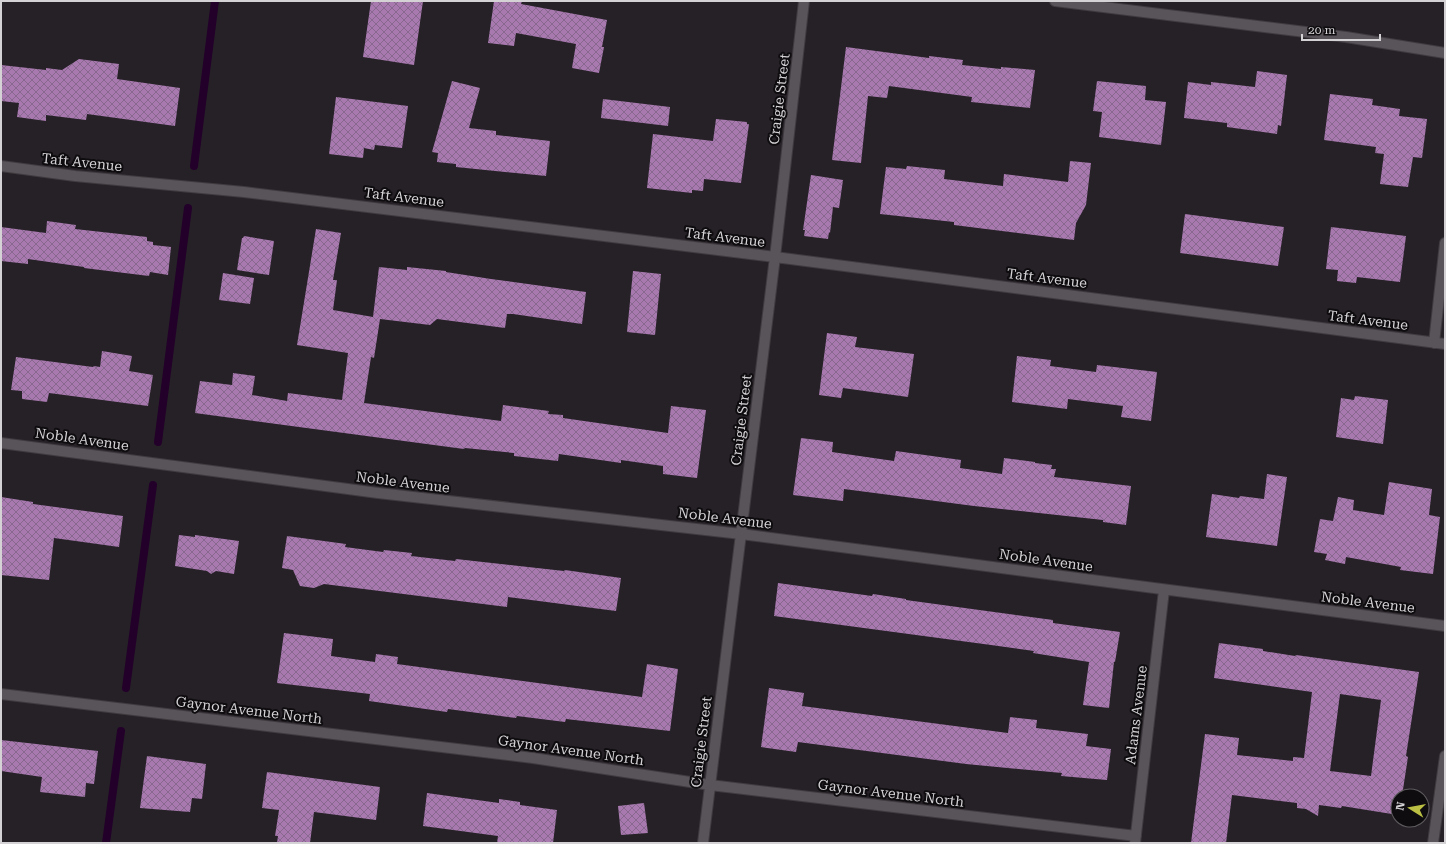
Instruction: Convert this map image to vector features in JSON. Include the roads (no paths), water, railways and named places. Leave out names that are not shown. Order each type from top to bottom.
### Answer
[{"type":"street","name":"Craigie Street","points":[[703,843],[775,257],[804,1]]},
{"type":"street","points":[[1055,1],[1346,37],[1445,54]]},
{"type":"street","name":"Taft Avenue","points":[[1,166],[75,176],[244,192],[775,257],[1445,344]]},
{"type":"street","points":[[1434,343],[1445,243]]},
{"type":"street","name":"Noble Avenue","points":[[1,442],[378,494],[741,534],[1445,626]]},
{"type":"street","name":"Adams Avenue","points":[[1135,840],[1164,590]]},
{"type":"street","name":"Gaynor Avenue North","points":[[1,694],[533,758],[710,785],[1135,840]]},
{"type":"street","points":[[1433,843],[1445,756]]},
{"type":"waterway","points":[[194,166],[215,1]]},
{"type":"waterway","points":[[158,442],[188,208]]},
{"type":"waterway","points":[[126,688],[153,485]]},
{"type":"waterway","points":[[106,843],[121,731]]}]
